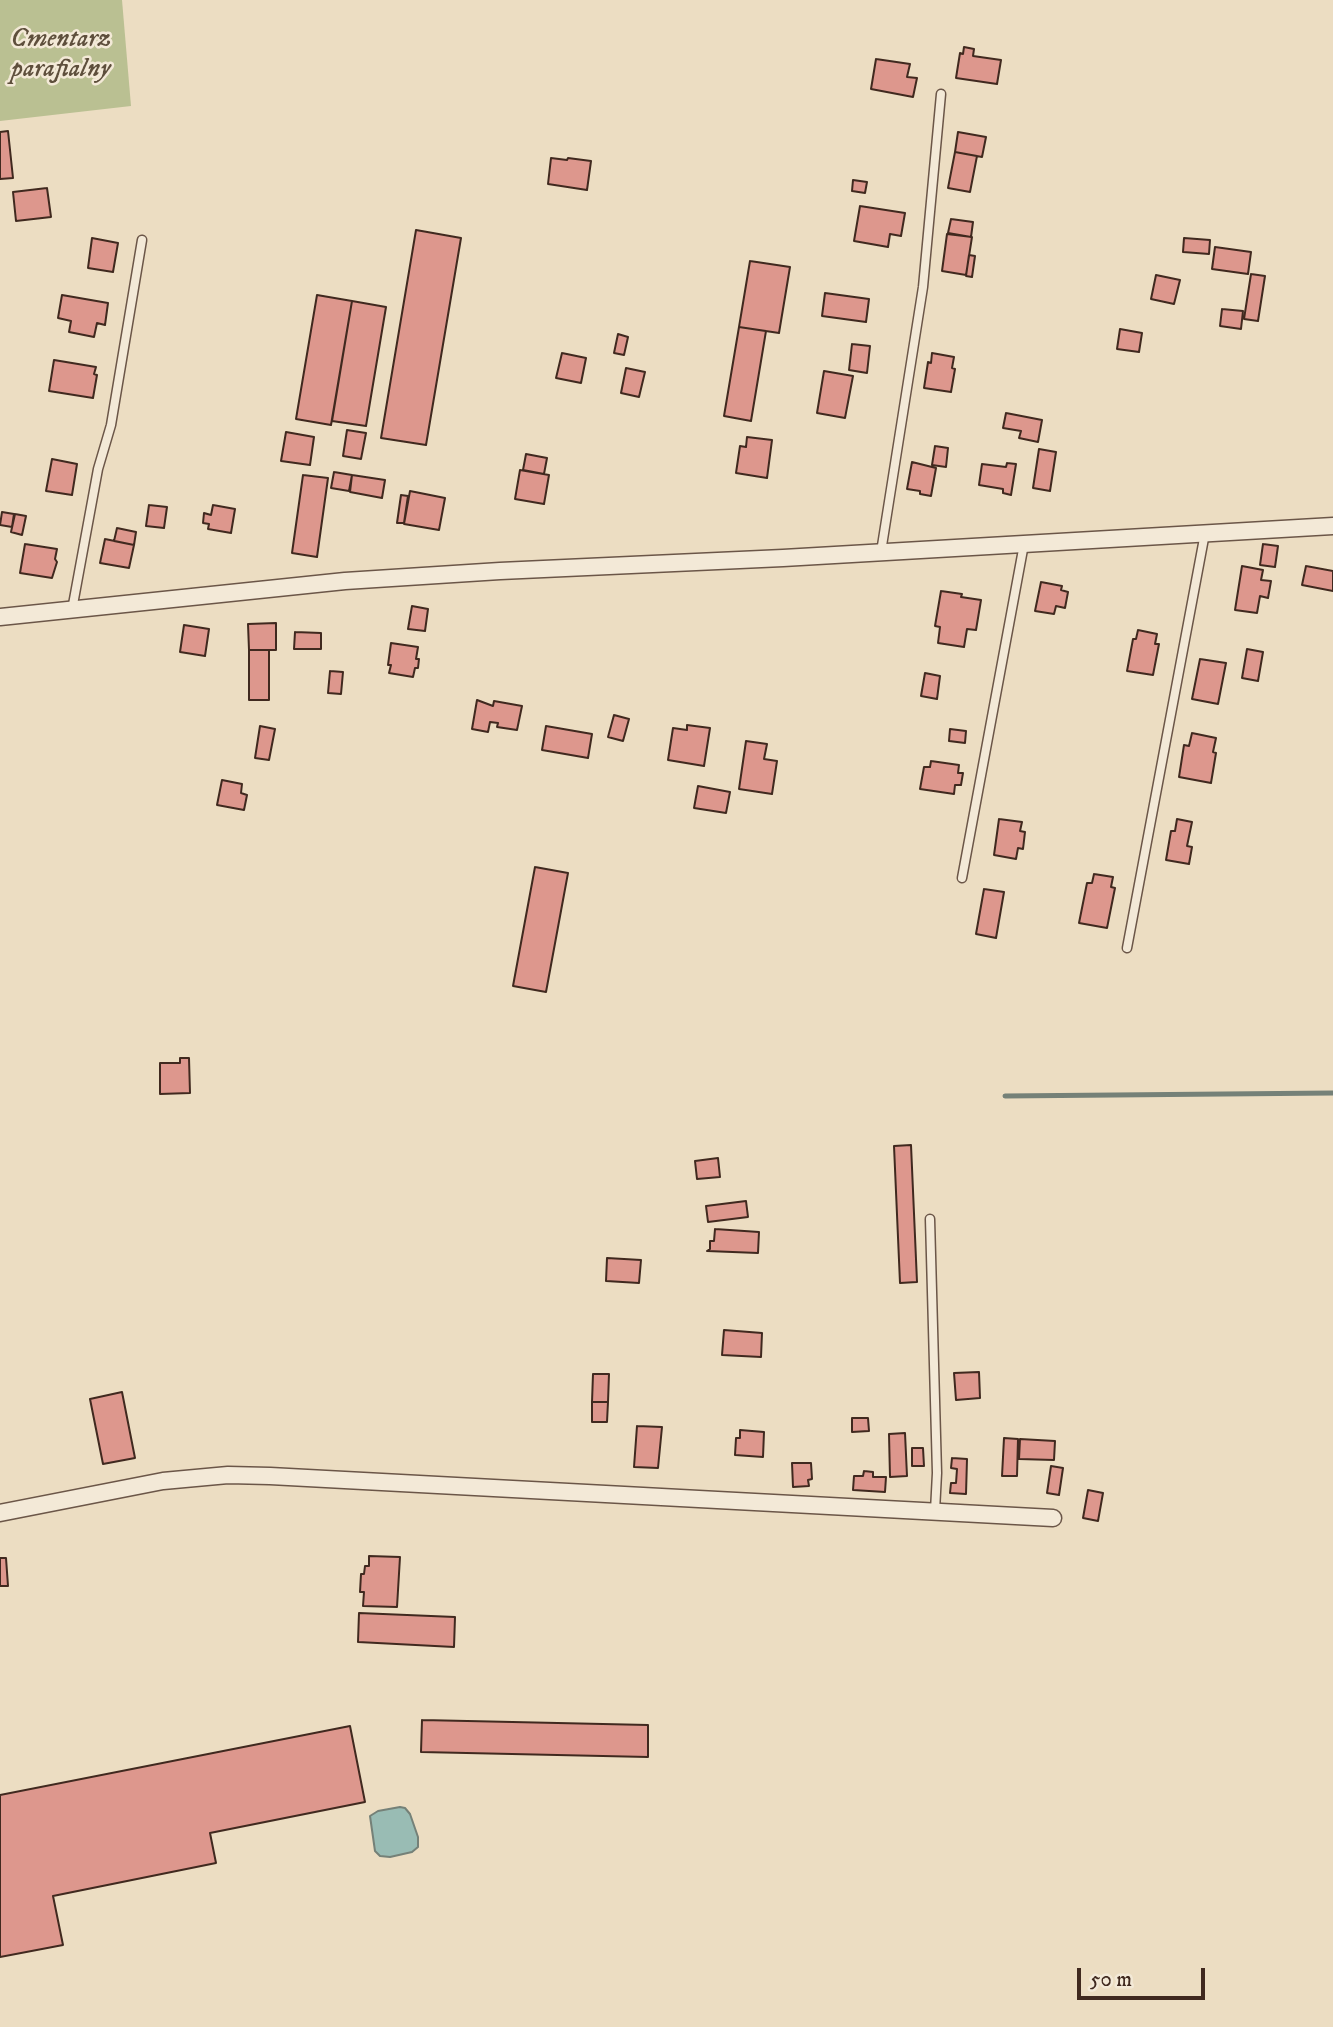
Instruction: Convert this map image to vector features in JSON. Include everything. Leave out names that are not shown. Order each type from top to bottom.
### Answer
[{"type":"street","points":[[0,617],[345,581],[1333,526]]},
{"type":"street","points":[[0,1513],[163,1481],[228,1475],[270,1475],[1054,1518]]},
{"type":"lane","points":[[881,552],[923,287],[941,94]]},
{"type":"lane","points":[[72,610],[98,469],[111,425],[142,240]]},
{"type":"lane","points":[[1127,948],[1205,533]]},
{"type":"lane","points":[[962,878],[1024,544]]},
{"type":"lane","points":[[930,1219],[937,1473],[934,1511]]},
{"type":"green space","name":"Cmentarz parafialny","points":[[0,0],[122,0],[131,106],[0,121]]},
{"type":"water","points":[[400,1807],[410,1814],[418,1837],[418,1847],[412,1852],[390,1857],[380,1856],[375,1851],[370,1816],[378,1811]]},
{"type":"building","points":[[964,47],[974,49],[973,56],[1001,60],[997,84],[956,78],[960,53],[963,54]]},
{"type":"building","points":[[876,59],[910,64],[907,77],[917,78],[913,97],[871,89]]},
{"type":"building","points":[[8,131],[13,178],[0,179],[0,132]]},
{"type":"building","points":[[958,132],[986,137],[982,157],[955,152]]},
{"type":"building","points":[[955,152],[977,156],[970,192],[948,188]]},
{"type":"building","points":[[551,158],[591,161],[587,190],[548,184]]},
{"type":"building","points":[[853,180],[867,182],[865,193],[852,191]]},
{"type":"building","points":[[47,188],[51,217],[16,221],[13,192]]},
{"type":"building","points":[[860,206],[905,213],[901,236],[890,234],[888,247],[854,241]]},
{"type":"building","points":[[951,219],[973,222],[971,237],[948,233]]},
{"type":"building","points":[[416,230],[461,238],[426,445],[381,438]]},
{"type":"building","points":[[947,234],[972,237],[966,275],[942,271]]},
{"type":"building","points":[[92,238],[118,243],[113,272],[88,268]]},
{"type":"building","points":[[1184,238],[1210,240],[1209,254],[1183,252]]},
{"type":"building","points":[[1215,247],[1251,252],[1248,274],[1212,269]]},
{"type":"building","points":[[969,255],[975,256],[972,277],[966,276]]},
{"type":"building","points":[[750,261],[790,267],[779,333],[739,327]]},
{"type":"building","points":[[1251,274],[1265,276],[1258,321],[1244,319]]},
{"type":"building","points":[[1156,275],[1180,280],[1174,304],[1151,299]]},
{"type":"building","points":[[825,293],[869,299],[866,322],[822,316]]},
{"type":"building","points":[[62,295],[108,303],[105,325],[97,323],[94,337],[69,332],[71,321],[58,318]]},
{"type":"building","points":[[317,295],[352,301],[331,425],[296,419]]},
{"type":"building","points":[[352,301],[386,307],[366,426],[332,421]]},
{"type":"building","points":[[1222,309],[1243,311],[1241,329],[1220,326]]},
{"type":"building","points":[[739,327],[766,331],[751,421],[724,416]]},
{"type":"building","points":[[1120,329],[1142,333],[1139,352],[1117,349]]},
{"type":"building","points":[[618,334],[628,337],[624,355],[614,353]]},
{"type":"building","points":[[852,344],[870,346],[867,373],[849,370]]},
{"type":"building","points":[[562,353],[586,358],[581,383],[556,378]]},
{"type":"building","points":[[932,353],[954,357],[951,392],[924,388]]},
{"type":"building","points":[[54,360],[96,367],[93,398],[49,391]]},
{"type":"building","points":[[626,368],[645,372],[639,397],[621,393]]},
{"type":"building","points":[[824,371],[853,376],[845,418],[817,413]]},
{"type":"building","points":[[1006,413],[1042,420],[1038,442],[1019,438],[1021,431],[1003,428]]},
{"type":"building","points":[[347,430],[366,433],[361,459],[343,456]]},
{"type":"building","points":[[286,432],[314,437],[310,465],[281,461]]},
{"type":"building","points":[[747,437],[772,440],[767,478],[736,473],[740,446],[746,447]]},
{"type":"building","points":[[935,446],[948,448],[946,467],[932,465]]},
{"type":"building","points":[[1039,449],[1056,452],[1050,491],[1033,488]]},
{"type":"building","points":[[526,454],[547,458],[544,474],[523,470]]},
{"type":"building","points":[[52,459],[77,464],[72,495],[46,491]]},
{"type":"building","points":[[912,462],[936,468],[931,496],[907,489]]},
{"type":"building","points":[[1007,463],[1016,464],[1011,495],[1003,493],[1003,489],[979,485],[982,464],[1006,467]]},
{"type":"building","points":[[520,470],[549,475],[544,504],[515,499]]},
{"type":"building","points":[[334,472],[352,475],[349,491],[331,488]]},
{"type":"building","points":[[303,475],[328,478],[317,557],[292,553]]},
{"type":"building","points":[[352,475],[385,480],[382,498],[350,492]]},
{"type":"building","points":[[410,491],[445,498],[439,530],[404,524]]},
{"type":"building","points":[[401,495],[408,496],[404,523],[397,523]]},
{"type":"building","points":[[149,505],[167,507],[164,528],[146,526]]},
{"type":"building","points":[[213,505],[235,509],[231,533],[208,529],[209,524],[203,523],[204,513],[211,515]]},
{"type":"building","points":[[2,512],[14,514],[12,527],[0,525]]},
{"type":"building","points":[[15,514],[26,516],[22,535],[11,532]]},
{"type":"building","points":[[117,528],[136,532],[134,545],[114,541]]},
{"type":"building","points":[[105,539],[134,545],[129,568],[100,563]]},
{"type":"building","points":[[25,544],[57,549],[57,562],[52,578],[20,573]]},
{"type":"building","points":[[1263,544],[1278,546],[1275,567],[1260,565]]},
{"type":"building","points":[[1242,566],[1263,570],[1261,580],[1271,581],[1268,598],[1260,596],[1257,613],[1235,610]]},
{"type":"building","points":[[1306,566],[1333,571],[1333,591],[1302,585]]},
{"type":"building","points":[[1041,582],[1062,586],[1061,590],[1068,592],[1065,608],[1056,606],[1054,614],[1035,611]]},
{"type":"building","points":[[941,591],[981,600],[976,630],[967,629],[964,647],[938,643],[940,627],[935,626]]},
{"type":"building","points":[[412,606],[428,609],[425,631],[408,629]]},
{"type":"building","points":[[276,623],[276,650],[249,650],[248,624]]},
{"type":"building","points":[[184,625],[209,629],[205,656],[180,652]]},
{"type":"building","points":[[1138,630],[1157,634],[1155,644],[1159,644],[1153,675],[1127,671],[1133,639],[1136,639]]},
{"type":"building","points":[[295,632],[321,633],[321,649],[294,649]]},
{"type":"building","points":[[391,643],[418,647],[418,668],[415,668],[413,677],[389,673]]},
{"type":"building","points":[[1247,649],[1263,652],[1258,681],[1242,678]]},
{"type":"building","points":[[249,650],[269,650],[269,700],[249,700]]},
{"type":"building","points":[[1200,659],[1226,663],[1218,704],[1192,699]]},
{"type":"building","points":[[330,671],[343,672],[341,694],[328,693]]},
{"type":"building","points":[[925,673],[940,676],[937,699],[921,696]]},
{"type":"building","points":[[477,700],[493,706],[494,701],[522,706],[517,730],[497,727],[498,723],[490,722],[488,732],[472,729]]},
{"type":"building","points":[[614,715],[629,719],[623,741],[608,737]]},
{"type":"building","points":[[687,725],[710,728],[704,766],[668,760],[673,728],[687,730]]},
{"type":"building","points":[[260,726],[275,729],[269,760],[255,758]]},
{"type":"building","points":[[546,726],[592,734],[588,758],[542,750]]},
{"type":"building","points":[[950,729],[966,731],[965,743],[949,741]]},
{"type":"building","points":[[1192,733],[1216,738],[1211,783],[1179,777],[1184,745],[1189,746]]},
{"type":"building","points":[[746,741],[767,744],[764,759],[777,761],[772,794],[739,789]]},
{"type":"building","points":[[931,761],[959,765],[958,773],[963,773],[961,785],[955,785],[954,794],[920,789],[924,767],[930,767]]},
{"type":"building","points":[[222,780],[242,784],[241,793],[247,795],[244,810],[217,805]]},
{"type":"building","points":[[698,786],[730,792],[726,813],[694,808]]},
{"type":"building","points":[[999,819],[1022,822],[1020,831],[1025,832],[1023,849],[1018,848],[1016,859],[994,855]]},
{"type":"building","points":[[1177,819],[1192,822],[1187,846],[1192,847],[1189,864],[1166,860],[1171,831],[1175,831]]},
{"type":"building","points":[[535,867],[568,873],[546,992],[513,986]]},
{"type":"building","points":[[1094,874],[1113,877],[1111,887],[1115,888],[1107,928],[1079,923],[1087,883],[1092,883]]},
{"type":"building","points":[[984,889],[1004,892],[996,938],[976,934]]},
{"type":"building","points":[[180,1058],[189,1058],[190,1093],[160,1094],[160,1063],[180,1063]]},
{"type":"building","points":[[911,1145],[917,1282],[900,1283],[894,1146]]},
{"type":"building","points":[[718,1158],[720,1177],[697,1179],[695,1161]]},
{"type":"building","points":[[746,1201],[748,1217],[708,1222],[706,1206]]},
{"type":"building","points":[[715,1229],[759,1232],[758,1253],[707,1251],[710,1249],[710,1241],[714,1241]]},
{"type":"building","points":[[607,1258],[641,1260],[639,1283],[606,1281]]},
{"type":"building","points":[[724,1330],[762,1333],[761,1357],[722,1355]]},
{"type":"building","points":[[979,1372],[980,1398],[956,1400],[954,1373]]},
{"type":"building","points":[[593,1374],[609,1374],[608,1402],[592,1402]]},
{"type":"building","points":[[122,1392],[135,1458],[103,1464],[90,1399]]},
{"type":"building","points":[[592,1402],[608,1402],[607,1422],[592,1422]]},
{"type":"building","points":[[852,1418],[868,1418],[869,1431],[852,1432]]},
{"type":"building","points":[[637,1426],[662,1427],[658,1468],[634,1467]]},
{"type":"building","points":[[740,1430],[764,1432],[763,1457],[735,1455],[736,1438],[740,1438]]},
{"type":"building","points":[[905,1433],[907,1476],[890,1477],[889,1434]]},
{"type":"building","points":[[1004,1438],[1018,1439],[1017,1476],[1002,1476]]},
{"type":"building","points":[[1020,1439],[1055,1441],[1054,1460],[1019,1459]]},
{"type":"building","points":[[912,1448],[923,1448],[924,1466],[912,1466]]},
{"type":"building","points":[[952,1458],[967,1459],[966,1494],[950,1493],[951,1483],[956,1483],[957,1469],[951,1468]]},
{"type":"building","points":[[792,1463],[811,1463],[812,1479],[808,1480],[809,1486],[793,1487]]},
{"type":"building","points":[[1051,1466],[1063,1468],[1059,1495],[1047,1493]]},
{"type":"building","points":[[864,1471],[873,1472],[873,1477],[886,1477],[885,1492],[853,1490],[854,1476],[863,1476]]},
{"type":"building","points":[[1088,1490],[1103,1493],[1098,1521],[1083,1518]]},
{"type":"building","points":[[369,1556],[400,1557],[397,1607],[363,1606],[364,1592],[360,1592],[361,1574],[364,1574],[365,1566],[369,1566]]},
{"type":"building","points":[[0,1558],[6,1558],[8,1586],[0,1586]]},
{"type":"building","points":[[359,1613],[455,1617],[454,1647],[358,1642]]},
{"type":"building","points":[[422,1720],[648,1725],[648,1757],[421,1752]]},
{"type":"building","points":[[350,1726],[365,1802],[210,1833],[216,1863],[53,1896],[63,1945],[0,1957],[0,1795]]},
{"type":"waterway","points":[[1005,1096],[1333,1093]]}]
